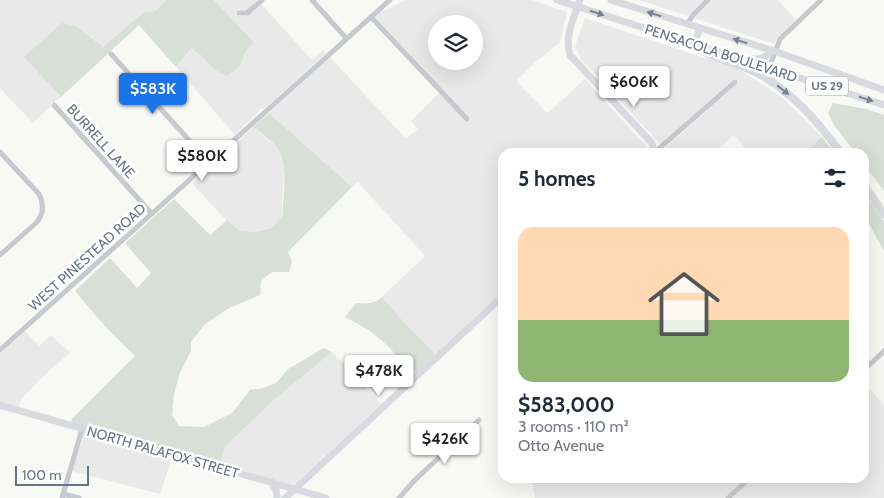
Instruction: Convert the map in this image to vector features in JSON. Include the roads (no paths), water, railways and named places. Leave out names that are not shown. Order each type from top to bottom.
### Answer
[{"type":"highway","points":[[694,42],[701,51],[756,72],[771,82],[809,114],[837,148]]},
{"type":"highway","points":[[869,192],[884,214]]},
{"type":"main road","name":"PENSACOLA BOULEVARD","points":[[557,0],[579,3],[652,30],[694,42],[884,105]]},
{"type":"main road","name":"PENSACOLA BOULEVARD","points":[[611,0],[774,51],[884,90]]},
{"type":"main road","points":[[579,3],[568,37],[567,44],[570,56],[651,142],[653,148]]},
{"type":"main road","points":[[700,28],[694,42],[756,60],[774,51]]},
{"type":"main road","points":[[285,498],[498,301]]},
{"type":"main road","name":"NORTH PALAFOX STREET","points":[[0,405],[326,498]]},
{"type":"main road","points":[[270,482],[276,490],[277,498]]},
{"type":"street","points":[[239,13],[247,12],[262,0]]},
{"type":"street","points":[[312,0],[346,38]]},
{"type":"street","name":"WEST PINESTEAD ROAD","points":[[0,350],[390,0]]},
{"type":"street","points":[[687,24],[692,15],[708,0]]},
{"type":"street","points":[[769,68],[774,51],[782,37],[821,0]]},
{"type":"street","points":[[371,17],[467,119]]},
{"type":"street","points":[[111,54],[209,162]]},
{"type":"street","points":[[660,148],[735,82]]},
{"type":"street","name":"BURRELL LANE","points":[[54,105],[152,214]]},
{"type":"street","points":[[0,255],[37,222],[43,209],[39,194],[1,155]]},
{"type":"street","points":[[869,365],[884,351]]},
{"type":"street","points":[[399,498],[415,480],[479,420]]},
{"type":"street","points":[[79,498],[62,496],[82,429]]},
{"type":"street","points":[[728,498],[744,483]]}]
